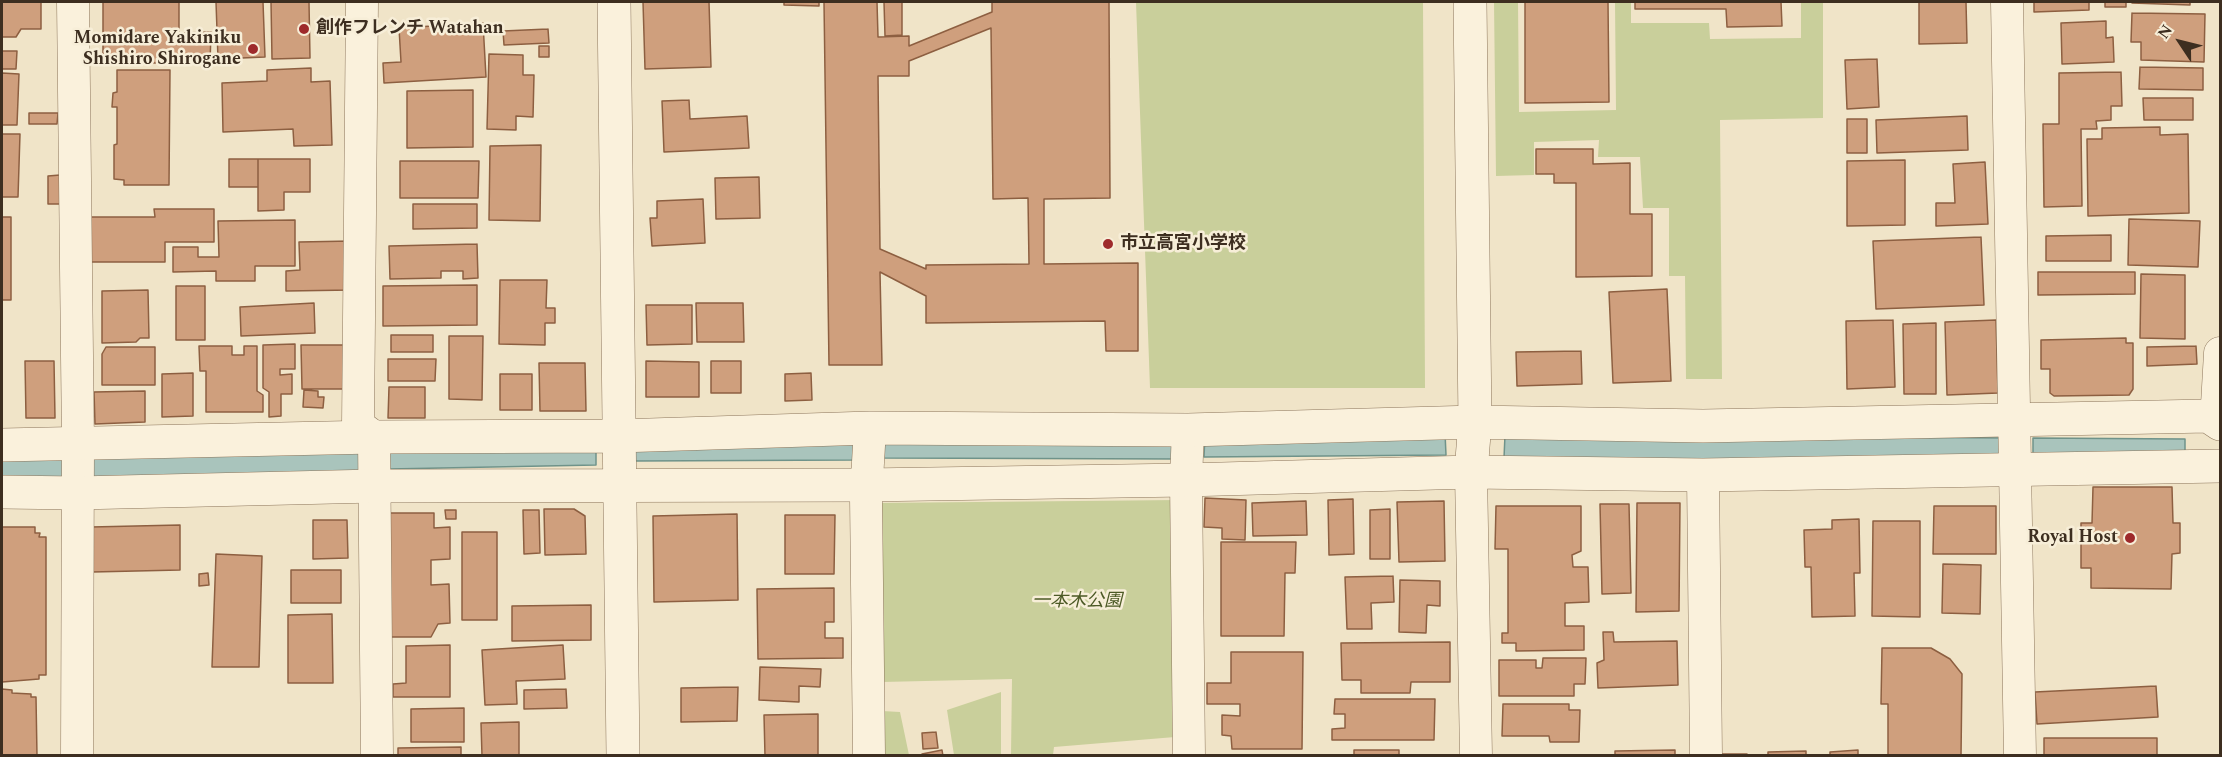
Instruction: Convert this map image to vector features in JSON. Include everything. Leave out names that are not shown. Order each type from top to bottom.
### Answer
[{"type":"street","points":[[73,2],[78,444],[77,756]]},
{"type":"street","points":[[362,2],[358,425],[374,437]]},
{"type":"street","points":[[614,2],[623,756]]},
{"type":"street","points":[[1470,2],[1476,756]]},
{"type":"street","points":[[2007,2],[2020,756]]},
{"type":"street","points":[[2220,353],[2217,405],[2220,408]]},
{"type":"street","points":[[2,445],[374,437],[618,436],[870,428],[1188,430],[1475,422],[1702,426],[2208,416],[2220,424]]},
{"type":"street","points":[[869,756],[866,485],[870,428]]},
{"type":"street","points":[[1188,430],[1186,480],[1190,756]]},
{"type":"street","points":[[374,437],[376,756]]},
{"type":"street","points":[[2,492],[78,493],[375,486],[866,485],[1186,480],[1472,472],[1703,475],[2220,466]]},
{"type":"street","points":[[1703,475],[1706,756]]},
{"type":"green space","points":[[1136,2],[1423,2],[1425,388],[1150,388]]},
{"type":"green space","points":[[1494,2],[1518,2],[1519,112],[1616,110],[1615,2],[1631,2],[1631,23],[1709,23],[1710,39],[1801,38],[1801,2],[1823,2],[1823,118],[1720,120],[1722,379],[1686,379],[1685,276],[1669,276],[1669,208],[1643,208],[1640,157],[1598,157],[1599,140],[1534,142],[1534,175],[1496,176]]},
{"type":"green space","name":"一本木公園","points":[[1179,500],[1175,737],[1054,747],[1053,755],[1011,755],[1012,679],[882,682],[876,503]]},
{"type":"green space","points":[[1001,692],[1001,755],[954,755],[947,710]]},
{"type":"green space","points":[[882,711],[900,712],[909,755],[883,755]]},
{"type":"water","points":[[1445,433],[1446,455],[1204,457],[1205,434]]},
{"type":"water","points":[[1505,435],[2012,438],[2011,462],[1504,458]]},
{"type":"water","points":[[854,437],[854,460],[635,461],[635,439]]},
{"type":"water","points":[[884,437],[1178,438],[1177,459],[884,458]]},
{"type":"water","points":[[2033,438],[2185,439],[2185,463],[2033,462]]},
{"type":"water","points":[[596,442],[596,465],[389,469],[389,446]]},
{"type":"water","points":[[359,446],[360,472],[90,479],[89,453]]},
{"type":"water","points":[[2,452],[67,452],[66,479],[2,480]]},
{"type":"building","points":[[2,2],[41,2],[41,29],[21,29],[16,37],[2,37]]},
{"type":"building","points":[[103,2],[179,2],[179,33],[211,32],[210,63],[103,63]]},
{"type":"building","points":[[216,2],[263,2],[265,57],[218,59]]},
{"type":"building","points":[[271,2],[309,2],[310,58],[272,59]]},
{"type":"building","points":[[643,2],[709,2],[711,67],[645,69]]},
{"type":"building","points":[[784,2],[819,2],[819,6],[784,5]]},
{"type":"building","points":[[824,2],[877,2],[878,37],[909,36],[909,46],[992,12],[992,2],[1109,2],[1110,198],[1044,199],[1044,264],[1138,263],[1138,351],[1106,351],[1105,321],[926,323],[926,296],[880,272],[882,365],[829,365]],"holes":[[[991,28],[993,199],[1028,198],[1029,264],[926,265],[926,269],[880,249],[878,76],[909,76],[909,61]]]},
{"type":"building","points":[[884,2],[902,2],[902,35],[885,36]]},
{"type":"building","points":[[1525,2],[1608,2],[1609,102],[1525,103]]},
{"type":"building","points":[[1635,2],[1781,2],[1782,26],[1727,27],[1726,9],[1635,9]]},
{"type":"building","points":[[1919,2],[1966,2],[1967,43],[1919,44]]},
{"type":"building","points":[[2034,2],[2089,2],[2089,10],[2034,12]]},
{"type":"building","points":[[2105,2],[2126,2],[2126,7],[2105,7]]},
{"type":"building","points":[[2190,2],[2190,5],[2132,3]]},
{"type":"building","points":[[2132,13],[2205,14],[2204,62],[2141,60],[2141,42],[2131,42]]},
{"type":"building","points":[[2106,21],[2106,38],[2113,37],[2114,62],[2062,64],[2061,23]]},
{"type":"building","points":[[483,23],[486,77],[384,83],[383,63],[401,62],[399,28]]},
{"type":"building","points":[[548,29],[549,43],[504,45],[503,31]]},
{"type":"building","points":[[539,46],[549,46],[549,57],[539,57]]},
{"type":"building","points":[[2,51],[17,51],[16,69],[2,69]]},
{"type":"building","points":[[489,54],[523,55],[523,75],[534,75],[533,117],[516,116],[516,130],[487,129]]},
{"type":"building","points":[[1877,59],[1879,107],[1847,109],[1845,60]]},
{"type":"building","points":[[2140,67],[2203,68],[2203,90],[2139,89]]},
{"type":"building","points":[[311,68],[311,82],[330,81],[332,145],[294,146],[293,129],[223,132],[222,83],[267,81],[267,70]]},
{"type":"building","points":[[117,70],[170,70],[169,185],[124,185],[124,180],[114,179],[117,107],[112,107],[113,93],[117,92]]},
{"type":"building","points":[[2121,72],[2122,106],[2111,106],[2111,120],[2096,121],[2097,129],[2081,129],[2082,206],[2044,207],[2043,124],[2059,124],[2059,73]]},
{"type":"building","points":[[2,73],[19,74],[17,125],[2,125]]},
{"type":"building","points":[[473,90],[473,147],[407,148],[407,91]]},
{"type":"building","points":[[2143,98],[2193,98],[2193,120],[2144,120]]},
{"type":"building","points":[[689,100],[690,119],[747,116],[749,148],[664,152],[662,101]]},
{"type":"building","points":[[29,113],[58,113],[57,124],[29,124]]},
{"type":"building","points":[[1967,116],[1968,150],[1877,153],[1876,120]]},
{"type":"building","points":[[1847,119],[1867,119],[1867,153],[1847,153]]},
{"type":"building","points":[[2160,127],[2160,135],[2188,134],[2189,213],[2088,216],[2087,139],[2102,139],[2102,128]]},
{"type":"building","points":[[2,134],[20,134],[18,197],[2,197]]},
{"type":"building","points":[[541,145],[540,221],[489,220],[490,146]]},
{"type":"building","points":[[1536,149],[1593,149],[1593,164],[1630,163],[1630,214],[1652,214],[1652,276],[1576,277],[1576,183],[1554,183],[1554,174],[1536,174]]},
{"type":"building","points":[[229,159],[258,159],[258,187],[229,187]]},
{"type":"building","points":[[258,159],[310,159],[310,192],[284,192],[284,210],[258,211]]},
{"type":"building","points":[[1905,160],[1905,225],[1847,226],[1847,161]]},
{"type":"building","points":[[400,161],[479,161],[478,198],[400,198]]},
{"type":"building","points":[[1985,162],[1988,224],[1936,226],[1936,203],[1955,203],[1953,164]]},
{"type":"building","points":[[60,175],[60,204],[48,204],[48,176]]},
{"type":"building","points":[[759,177],[760,218],[716,219],[715,178]]},
{"type":"building","points":[[703,199],[705,243],[652,246],[650,218],[657,218],[657,201]]},
{"type":"building","points":[[413,204],[477,204],[477,228],[413,229]]},
{"type":"building","points":[[154,209],[214,209],[214,242],[165,242],[165,262],[86,262],[87,217],[155,217]]},
{"type":"building","points":[[2,217],[11,217],[11,300],[2,300]]},
{"type":"building","points":[[2129,219],[2200,221],[2198,267],[2128,265]]},
{"type":"building","points":[[295,220],[295,266],[255,266],[255,281],[216,281],[216,271],[173,272],[173,247],[198,247],[198,257],[219,257],[218,221]]},
{"type":"building","points":[[2111,235],[2111,261],[2046,261],[2046,236]]},
{"type":"building","points":[[1981,237],[1984,305],[1876,309],[1873,241]]},
{"type":"building","points":[[352,241],[352,290],[286,291],[286,271],[300,270],[299,242]]},
{"type":"building","points":[[477,244],[478,278],[463,279],[463,271],[441,271],[441,278],[390,279],[389,246]]},
{"type":"building","points":[[2038,272],[2135,272],[2135,294],[2038,295]]},
{"type":"building","points":[[2141,274],[2185,275],[2185,339],[2140,338]]},
{"type":"building","points":[[500,280],[547,280],[546,308],[555,308],[555,323],[545,323],[545,345],[499,344]]},
{"type":"building","points":[[477,285],[477,325],[383,326],[383,286]]},
{"type":"building","points":[[176,286],[205,286],[205,340],[176,340]]},
{"type":"building","points":[[1667,289],[1671,381],[1613,383],[1609,292]]},
{"type":"building","points":[[148,290],[149,338],[140,338],[136,342],[102,343],[102,291]]},
{"type":"building","points":[[314,303],[315,333],[241,336],[240,307]]},
{"type":"building","points":[[696,303],[743,303],[744,342],[697,342]]},
{"type":"building","points":[[646,305],[692,305],[692,344],[647,345]]},
{"type":"building","points":[[1893,320],[1895,387],[1847,389],[1846,321]]},
{"type":"building","points":[[1996,320],[1998,393],[1947,395],[1945,322]]},
{"type":"building","points":[[1936,323],[1936,394],[1904,394],[1903,324]]},
{"type":"building","points":[[391,335],[433,335],[433,352],[391,352]]},
{"type":"building","points":[[449,336],[483,336],[482,400],[449,399]]},
{"type":"building","points":[[2126,338],[2126,343],[2133,343],[2133,389],[2129,395],[2054,396],[2050,393],[2050,369],[2041,369],[2041,340]]},
{"type":"building","points":[[295,344],[295,369],[280,369],[280,375],[292,374],[292,394],[281,394],[281,416],[269,417],[269,392],[263,388],[263,345]]},
{"type":"building","points":[[301,345],[347,345],[347,389],[302,389]]},
{"type":"building","points":[[199,346],[232,346],[232,355],[244,355],[244,346],[257,346],[257,391],[263,395],[263,412],[206,412],[206,371],[200,371]]},
{"type":"building","points":[[2196,346],[2197,364],[2147,366],[2147,347]]},
{"type":"building","points":[[106,347],[155,347],[155,385],[102,385],[102,354]]},
{"type":"building","points":[[1581,351],[1582,384],[1517,386],[1516,352]]},
{"type":"building","points":[[388,359],[436,359],[435,381],[388,381]]},
{"type":"building","points":[[25,361],[54,361],[55,418],[26,418]]},
{"type":"building","points":[[646,361],[699,362],[699,397],[646,397]]},
{"type":"building","points":[[711,361],[741,361],[741,393],[711,393]]},
{"type":"building","points":[[539,363],[585,363],[586,411],[540,411]]},
{"type":"building","points":[[193,373],[193,416],[162,417],[162,374]]},
{"type":"building","points":[[811,373],[812,400],[785,401],[785,374]]},
{"type":"building","points":[[500,374],[532,374],[532,410],[500,410]]},
{"type":"building","points":[[389,387],[425,387],[425,418],[388,418]]},
{"type":"building","points":[[304,390],[318,391],[318,397],[324,397],[323,408],[303,407]]},
{"type":"building","points":[[145,391],[145,422],[95,424],[94,392]]},
{"type":"building","name":"Royal Host","points":[[2093,487],[2172,487],[2173,523],[2180,523],[2180,553],[2172,554],[2171,589],[2091,588],[2091,568],[2081,568],[2081,523],[2092,523]]},
{"type":"building","points":[[1205,498],[1246,500],[1245,540],[1222,539],[1222,528],[1204,527]]},
{"type":"building","points":[[1353,499],[1354,554],[1329,555],[1328,500]]},
{"type":"building","points":[[1306,501],[1307,535],[1253,536],[1252,503]]},
{"type":"building","points":[[1444,501],[1445,561],[1399,562],[1397,502]]},
{"type":"building","points":[[1637,503],[1680,503],[1679,611],[1636,612]]},
{"type":"building","points":[[1600,504],[1629,504],[1631,593],[1602,594]]},
{"type":"building","points":[[1496,506],[1581,506],[1581,551],[1572,555],[1573,567],[1588,567],[1589,602],[1565,603],[1565,626],[1584,626],[1584,650],[1516,651],[1516,643],[1502,643],[1502,633],[1508,633],[1508,549],[1495,549]]},
{"type":"building","points":[[1934,506],[1996,506],[1996,554],[1933,554]]},
{"type":"building","points":[[544,509],[574,509],[585,516],[586,554],[545,555]]},
{"type":"building","points":[[1390,509],[1390,559],[1370,559],[1370,510]]},
{"type":"building","points":[[445,510],[456,510],[456,519],[446,519]]},
{"type":"building","points":[[523,510],[539,510],[540,553],[524,554]]},
{"type":"building","points":[[380,513],[434,513],[434,528],[450,527],[450,559],[431,560],[431,585],[449,584],[450,623],[438,624],[431,637],[381,637]]},
{"type":"building","points":[[737,514],[738,600],[654,602],[653,516]]},
{"type":"building","points":[[785,515],[835,515],[834,574],[785,574]]},
{"type":"building","points":[[1859,519],[1860,573],[1854,573],[1855,616],[1812,617],[1811,567],[1805,567],[1804,530],[1832,529],[1832,520]]},
{"type":"building","points":[[313,520],[347,520],[348,558],[313,559]]},
{"type":"building","points":[[1873,521],[1920,521],[1920,617],[1872,616]]},
{"type":"building","points":[[180,525],[180,570],[92,572],[91,527]]},
{"type":"building","points":[[2,527],[35,527],[35,533],[40,533],[39,537],[46,537],[46,675],[39,675],[39,679],[2,682]]},
{"type":"building","points":[[462,532],[497,532],[497,620],[462,620]]},
{"type":"building","points":[[1221,542],[1296,542],[1295,573],[1285,573],[1284,636],[1221,636]]},
{"type":"building","points":[[216,554],[262,556],[259,667],[212,667]]},
{"type":"building","points":[[1943,564],[1981,565],[1980,614],[1942,613]]},
{"type":"building","points":[[291,570],[341,570],[341,603],[291,603]]},
{"type":"building","points":[[208,573],[209,585],[199,586],[199,574]]},
{"type":"building","points":[[1393,576],[1394,602],[1371,603],[1372,629],[1347,629],[1345,577]]},
{"type":"building","points":[[1400,580],[1440,581],[1440,606],[1427,605],[1426,633],[1399,632]]},
{"type":"building","points":[[834,588],[834,622],[825,622],[825,638],[843,638],[843,658],[758,659],[757,589]]},
{"type":"building","points":[[591,605],[591,640],[512,641],[512,606]]},
{"type":"building","points":[[332,614],[333,683],[288,683],[288,615]]},
{"type":"building","points":[[1603,632],[1613,632],[1614,642],[1677,641],[1678,685],[1598,688],[1597,663],[1604,660]]},
{"type":"building","points":[[1450,642],[1450,682],[1411,682],[1410,693],[1361,693],[1361,680],[1342,680],[1341,643]]},
{"type":"building","points":[[450,645],[450,697],[393,697],[393,684],[406,683],[406,646]]},
{"type":"building","points":[[563,645],[565,679],[516,681],[517,704],[485,705],[482,650]]},
{"type":"building","points":[[1882,648],[1931,648],[1950,659],[1962,674],[1961,756],[1888,756],[1888,704],[1881,704]]},
{"type":"building","points":[[1231,652],[1303,652],[1302,749],[1232,749],[1231,736],[1222,735],[1222,715],[1240,716],[1240,704],[1207,704],[1207,683],[1231,683]]},
{"type":"building","points":[[1543,658],[1586,658],[1585,684],[1574,684],[1574,696],[1499,696],[1499,660],[1536,660],[1536,668],[1542,668]]},
{"type":"building","points":[[760,667],[821,669],[820,687],[799,686],[799,702],[759,700]]},
{"type":"building","points":[[2156,686],[2158,717],[2037,724],[2035,692]]},
{"type":"building","points":[[738,687],[737,721],[681,722],[681,688]]},
{"type":"building","points":[[2,689],[36,697],[37,756],[2,756]]},
{"type":"building","points":[[566,689],[567,708],[524,709],[524,690]]},
{"type":"building","points":[[1335,699],[1435,699],[1434,740],[1332,740],[1332,729],[1345,728],[1345,714],[1334,714]]},
{"type":"building","points":[[1503,704],[1569,704],[1569,710],[1580,710],[1579,742],[1550,742],[1549,736],[1502,736]]},
{"type":"building","points":[[464,708],[464,742],[411,742],[411,709]]},
{"type":"building","points":[[818,714],[818,756],[765,756],[764,715]]},
{"type":"building","points":[[519,722],[519,756],[482,756],[481,723]]},
{"type":"building","points":[[936,732],[938,748],[923,749],[922,733]]},
{"type":"building","points":[[2044,738],[2157,738],[2157,756],[2044,756]]},
{"type":"building","points":[[461,747],[461,756],[398,756],[398,748]]},
{"type":"building","points":[[942,750],[943,756],[922,756],[922,754]]},
{"type":"building","points":[[1354,750],[1399,750],[1399,756],[1354,756]]},
{"type":"building","points":[[1675,750],[1675,756],[1615,756],[1615,751]]},
{"type":"building","points":[[1858,750],[1858,756],[1830,756],[1830,752]]},
{"type":"building","points":[[1806,751],[1806,756],[1768,756],[1768,752]]},
{"type":"building","points":[[1722,754],[1747,754],[1747,756],[1722,756]]},
{"type":"place","name":"創作フレンチ Watahan","points":[[304,29]]},
{"type":"place","name":"Momidare Yakiniku Shishiro Shirogane","points":[[253,49]]},
{"type":"place","name":"市立高宮小学校","points":[[1108,244]]},
{"type":"place","name":"Royal Host","points":[[2130,538]]}]
